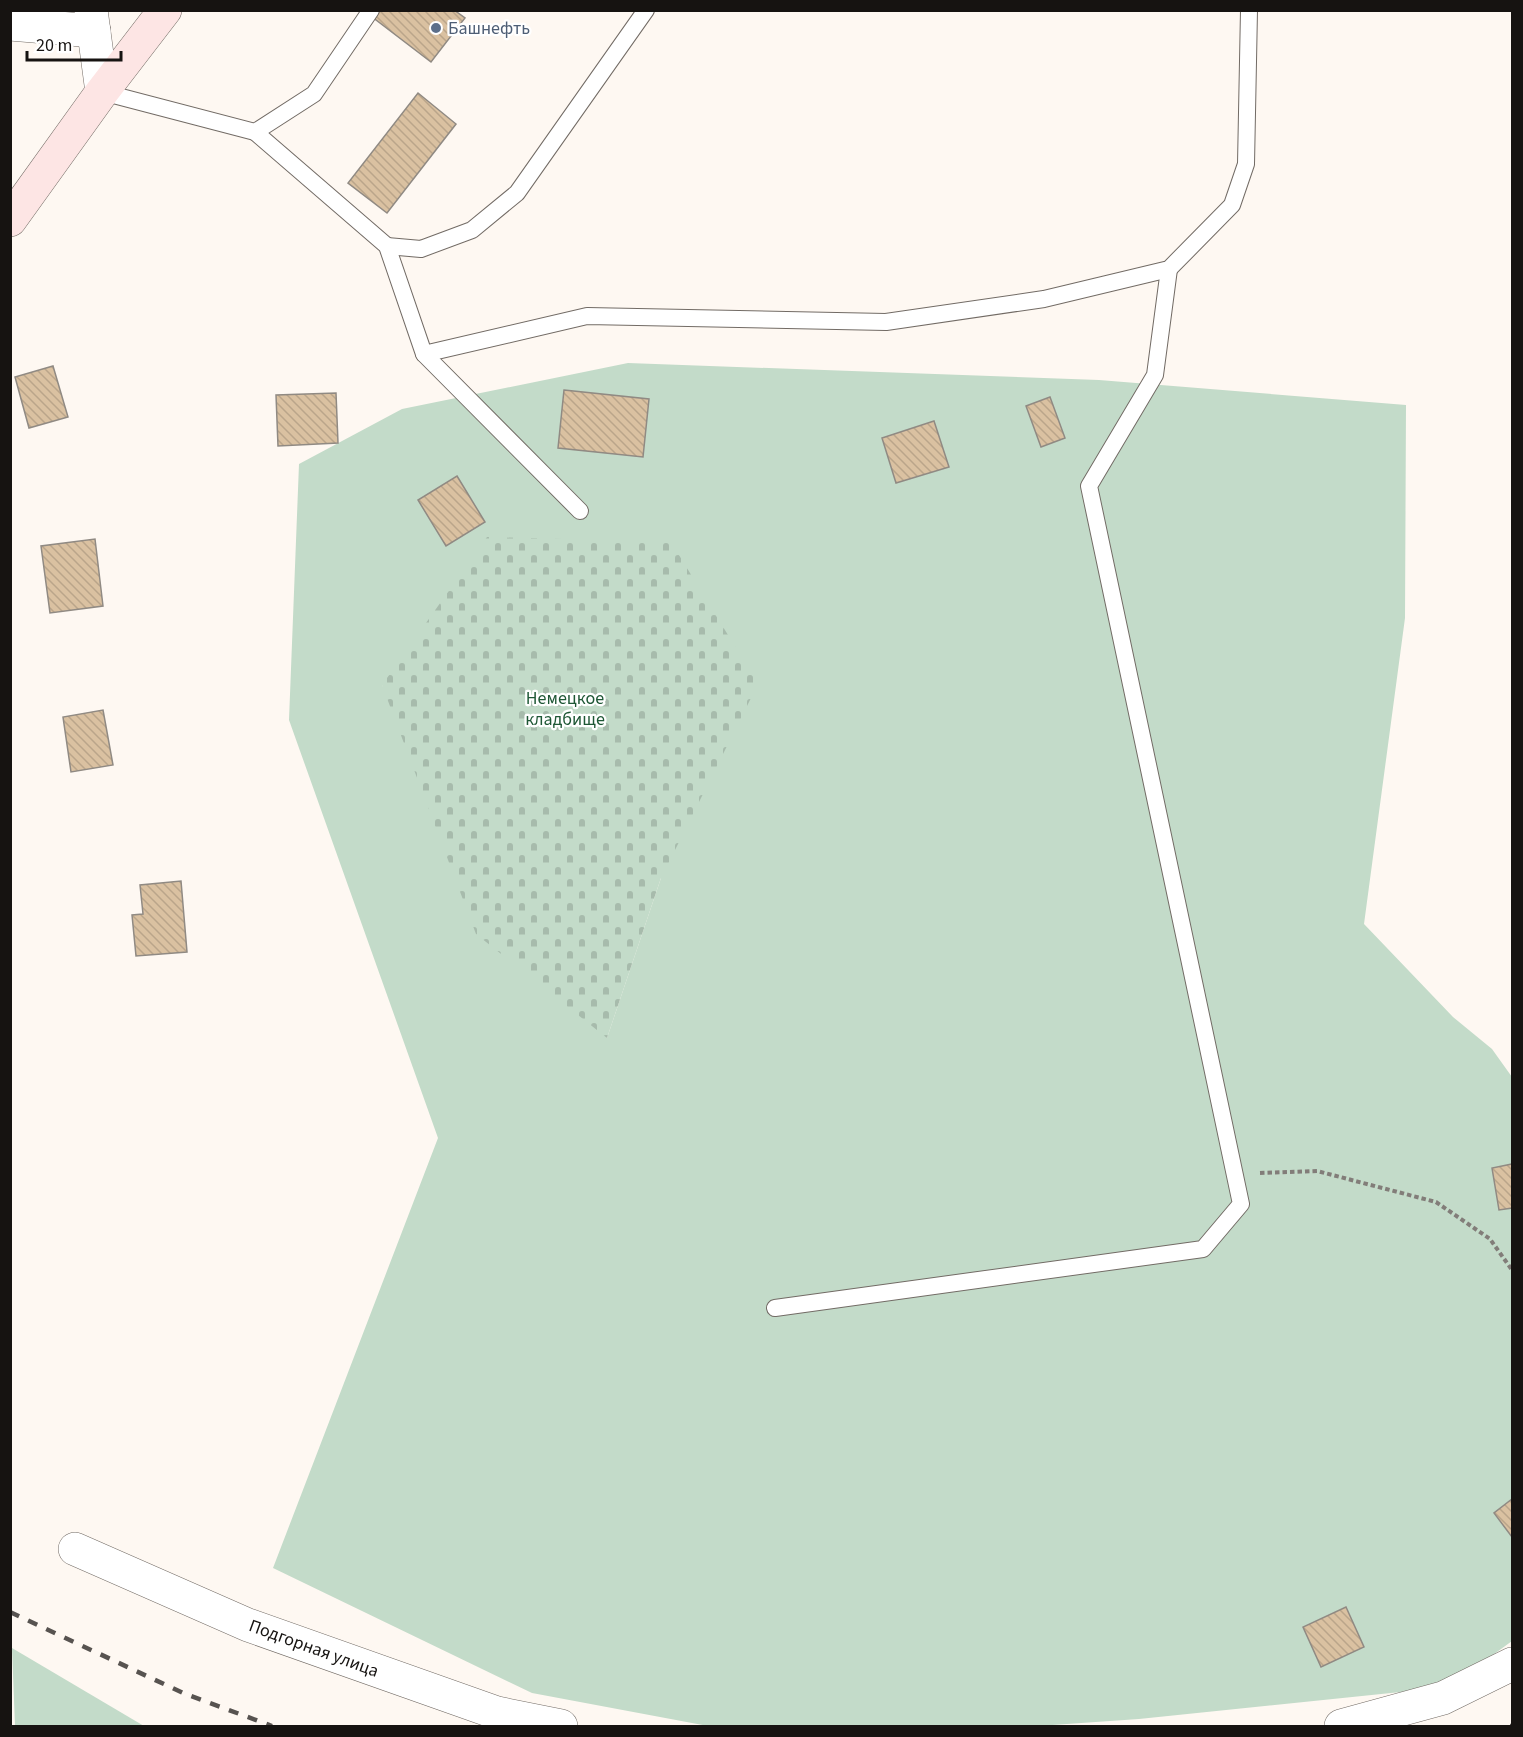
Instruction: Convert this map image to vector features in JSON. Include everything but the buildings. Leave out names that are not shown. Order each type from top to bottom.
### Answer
[{"type":"main road","points":[[10,220],[102,92],[165,10]]},
{"type":"street","points":[[10,24],[92,21],[102,92]]},
{"type":"street","name":"Подгорная улица","points":[[75,1549],[248,1625],[497,1713],[561,1726]]},
{"type":"street","points":[[1341,1726],[1443,1698],[1512,1664]]},
{"type":"lane","points":[[255,132],[315,94],[371,10]]},
{"type":"lane","points":[[387,246],[421,249],[472,230],[517,193],[646,10]]},
{"type":"lane","points":[[424,354],[587,316],[886,322],[1044,299],[1169,268],[1232,205],[1246,164],[1249,10]]},
{"type":"lane","points":[[102,92],[255,132],[387,246],[424,354],[580,511]]},
{"type":"lane","points":[[775,1308],[1203,1249],[1241,1204],[1089,486],[1155,375],[1169,268]]},
{"type":"path","points":[[1234,1174],[1317,1170],[1436,1202],[1490,1239],[1512,1270]]},
{"type":"green space","points":[[628,363],[1099,380],[1406,405],[1405,618],[1364,924],[1453,1017],[1492,1049],[1512,1077],[1512,1641],[1449,1687],[1139,1719],[1038,1726],[708,1726],[532,1693],[273,1568],[438,1138],[289,720],[299,464],[402,409]],"holes":[[[382,685],[661,878],[607,1038]]]},
{"type":"green space","name":"Немецкое кладбище","points":[[487,537],[671,542],[758,684],[661,878],[607,1038],[476,934],[382,685]]},
{"type":"green space","points":[[12,1648],[144,1726],[15,1726]]},
{"type":"railway","points":[[10,1612],[183,1693],[272,1726]]},
{"type":"place","name":"Башнефть","points":[[436,28]]}]
